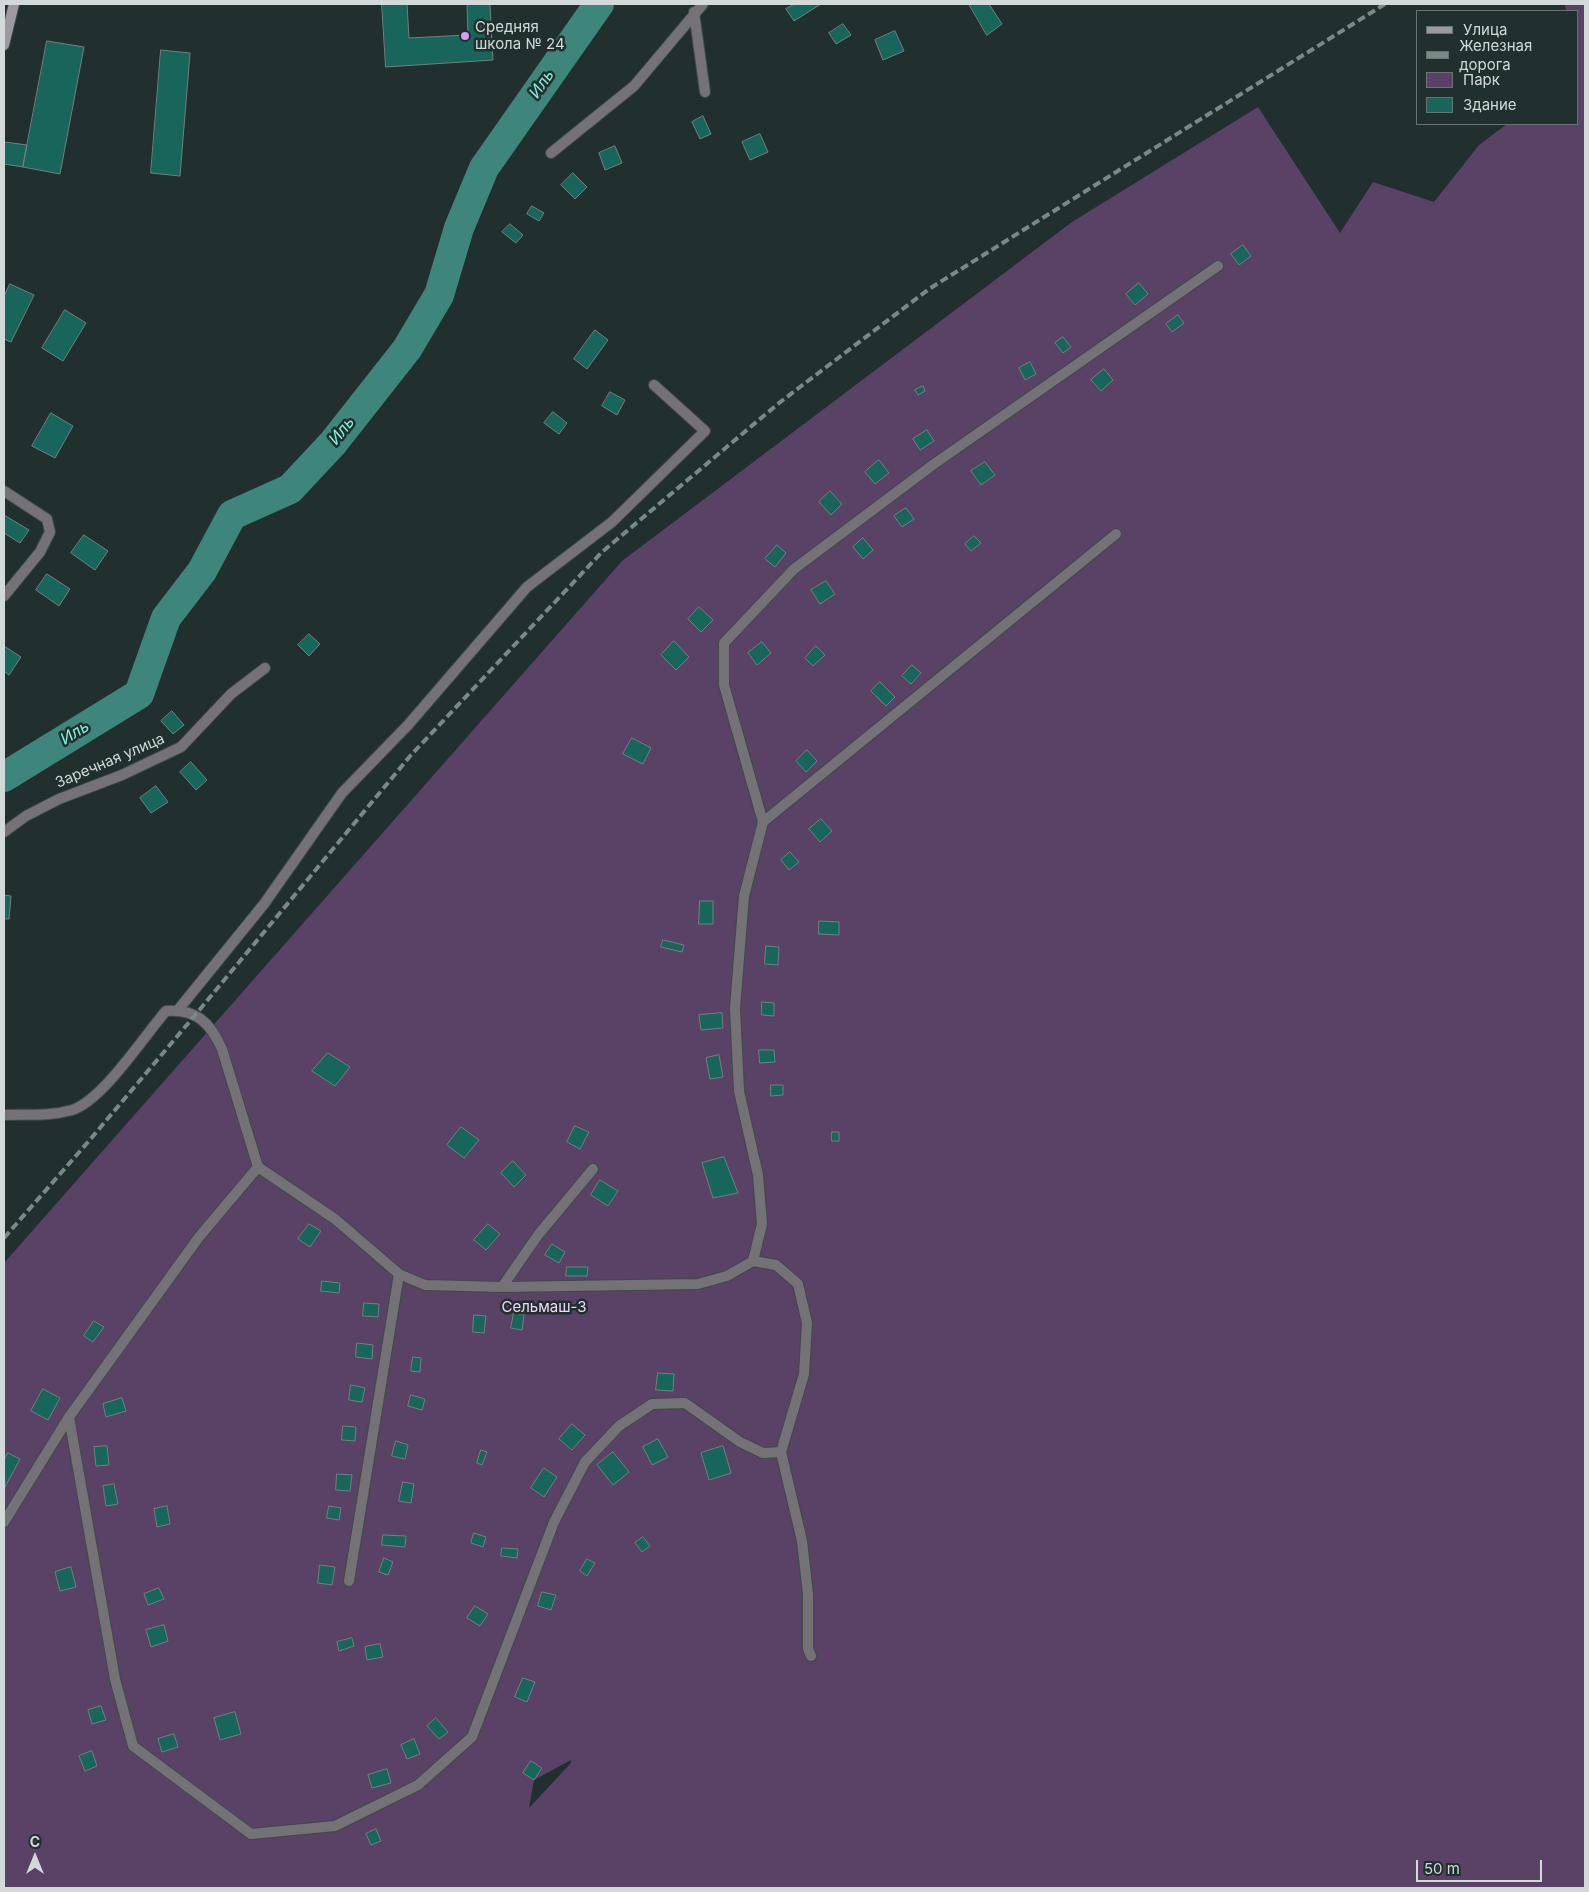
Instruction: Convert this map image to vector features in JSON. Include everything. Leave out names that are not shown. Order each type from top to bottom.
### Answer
[{"type":"street","points":[[4,45],[14,4]]},
{"type":"street","points":[[551,152],[634,86],[694,12],[703,4]]},
{"type":"street","points":[[694,12],[705,92]]},
{"type":"street","points":[[753,1262],[762,1224],[758,1175],[739,1091],[734,1008],[744,896],[763,822],[724,685],[724,643],[794,569],[934,464],[1218,266]]},
{"type":"street","points":[[178,1010],[264,904],[342,793],[408,725],[526,586],[612,522],[705,431],[654,385]]},
{"type":"street","points":[[4,491],[47,519],[50,532],[40,552],[4,596]]},
{"type":"street","points":[[763,822],[1116,534]]},
{"type":"street","name":"Заречная улица","points":[[4,832],[26,816],[59,800],[122,775],[181,747],[231,694],[265,668]]},
{"type":"street","points":[[4,1115],[43,1116],[74,1109],[97,1093],[116,1074],[166,1011],[178,1010],[196,1014],[214,1031],[222,1048],[258,1167],[336,1219],[400,1274],[425,1285],[502,1287],[698,1284],[727,1276],[753,1262],[776,1264],[798,1284],[807,1323],[804,1374],[781,1452],[802,1541],[808,1594],[808,1649],[811,1656]]},
{"type":"street","points":[[4,1522],[69,1417],[199,1237],[258,1167]]},
{"type":"street","points":[[502,1287],[538,1235],[593,1169]]},
{"type":"street","points":[[349,1581],[400,1274]]},
{"type":"street","points":[[69,1417],[116,1680],[133,1746],[251,1834],[336,1826],[418,1785],[472,1737],[554,1522],[585,1462],[619,1426],[652,1404],[686,1403],[740,1442],[763,1452],[781,1452]]},
{"type":"green space","name":"Сельмаш-3","points":[[1565,4],[1585,4],[1585,1888],[4,1888],[4,1263],[622,561],[1072,222],[1258,107],[1340,233],[1373,182],[1434,202],[1479,145],[1506,125],[1579,125],[1579,10],[1566,10]],"holes":[[[571,1760],[571,1763],[529,1808],[534,1780]]]},
{"type":"building","name":"Средняя школа № 24","points":[[382,4],[407,4],[409,38],[468,35],[467,4],[490,4],[493,60],[386,67]]},
{"type":"building","points":[[795,4],[821,4],[794,21],[786,9]]},
{"type":"building","points":[[969,4],[989,4],[1002,24],[987,35]]},
{"type":"building","points":[[843,24],[851,35],[836,44],[829,33]]},
{"type":"building","points":[[895,31],[904,51],[883,60],[875,40]]},
{"type":"building","points":[[47,41],[84,47],[60,174],[23,167]]},
{"type":"building","points":[[161,50],[190,53],[180,176],[151,173]]},
{"type":"building","points":[[703,116],[711,134],[700,139],[692,122]]},
{"type":"building","points":[[760,134],[768,152],[750,160],[742,142]]},
{"type":"building","points":[[5,142],[27,145],[23,167],[4,164]]},
{"type":"building","points":[[615,146],[622,163],[605,170],[599,153]]},
{"type":"building","points":[[573,173],[587,187],[575,199],[561,185]]},
{"type":"building","points":[[532,206],[544,213],[539,221],[527,214]]},
{"type":"building","points":[[510,224],[523,235],[516,243],[502,232]]},
{"type":"building","points":[[1243,245],[1251,256],[1239,265],[1231,254]]},
{"type":"building","points":[[1139,283],[1148,294],[1135,305],[1126,294]]},
{"type":"building","points":[[10,284],[34,295],[11,342],[4,339],[4,297]]},
{"type":"building","points":[[65,310],[86,323],[63,361],[42,348]]},
{"type":"building","points":[[1178,315],[1184,323],[1172,332],[1166,324]]},
{"type":"building","points":[[595,330],[608,340],[587,369],[574,359]]},
{"type":"building","points":[[1063,337],[1071,347],[1063,353],[1055,343]]},
{"type":"building","points":[[1030,362],[1036,374],[1025,380],[1019,368]]},
{"type":"building","points":[[1104,369],[1113,380],[1101,391],[1091,380]]},
{"type":"building","points":[[923,386],[925,391],[918,395],[915,390]]},
{"type":"building","points":[[610,392],[625,400],[617,415],[602,406]]},
{"type":"building","points":[[553,412],[567,423],[559,434],[544,423]]},
{"type":"building","points":[[51,413],[73,426],[55,458],[32,446]]},
{"type":"building","points":[[927,430],[934,441],[920,450],[913,439]]},
{"type":"building","points":[[879,460],[889,473],[875,484],[865,472]]},
{"type":"building","points":[[985,462],[995,475],[981,485],[971,471]]},
{"type":"building","points":[[830,491],[842,504],[831,515],[819,502]]},
{"type":"building","points":[[906,508],[914,519],[902,527],[894,516]]},
{"type":"building","points":[[4,515],[29,530],[20,543],[4,533]]},
{"type":"building","points":[[84,535],[108,551],[95,570],[71,553]]},
{"type":"building","points":[[974,536],[981,543],[971,551],[965,544]]},
{"type":"building","points":[[863,538],[873,550],[863,559],[853,547]]},
{"type":"building","points":[[777,545],[786,553],[775,567],[765,559]]},
{"type":"building","points":[[47,574],[70,589],[59,606],[36,590]]},
{"type":"building","points":[[826,581],[835,594],[820,604],[811,590]]},
{"type":"building","points":[[699,607],[713,620],[701,632],[688,619]]},
{"type":"building","points":[[309,634],[320,644],[309,656],[298,645]]},
{"type":"building","points":[[674,641],[689,657],[676,670],[661,655]]},
{"type":"building","points":[[762,642],[771,653],[757,665],[748,653]]},
{"type":"building","points":[[4,646],[21,657],[9,675],[4,671]]},
{"type":"building","points":[[816,646],[825,655],[813,666],[805,658]]},
{"type":"building","points":[[912,665],[921,673],[911,684],[902,676]]},
{"type":"building","points":[[880,682],[895,697],[886,706],[871,691]]},
{"type":"building","points":[[172,711],[184,725],[173,734],[161,721]]},
{"type":"building","points":[[632,738],[651,748],[643,764],[623,754]]},
{"type":"building","points":[[807,750],[817,761],[806,772],[796,761]]},
{"type":"building","points":[[191,762],[207,780],[196,790],[180,772]]},
{"type":"building","points":[[156,786],[168,802],[151,813],[140,798]]},
{"type":"building","points":[[821,819],[832,831],[820,842],[809,829]]},
{"type":"building","points":[[790,852],[799,862],[789,870],[781,860]]},
{"type":"building","points":[[4,895],[11,896],[9,919],[4,919]]},
{"type":"building","points":[[700,901],[713,901],[713,924],[699,924]]},
{"type":"building","points":[[819,921],[839,922],[839,935],[819,934]]},
{"type":"building","points":[[663,940],[684,945],[682,952],[661,947]]},
{"type":"building","points":[[766,946],[779,947],[778,965],[765,964]]},
{"type":"building","points":[[762,1002],[774,1003],[774,1016],[762,1015]]},
{"type":"building","points":[[722,1013],[723,1028],[701,1030],[699,1015]]},
{"type":"building","points":[[759,1050],[774,1050],[775,1062],[760,1063]]},
{"type":"building","points":[[328,1053],[350,1067],[335,1086],[312,1071]]},
{"type":"building","points":[[719,1055],[723,1077],[710,1079],[706,1058]]},
{"type":"building","points":[[771,1085],[783,1085],[783,1095],[771,1096]]},
{"type":"building","points":[[575,1126],[589,1132],[580,1149],[567,1142]]},
{"type":"building","points":[[461,1127],[479,1140],[464,1158],[447,1145]]},
{"type":"building","points":[[832,1132],[839,1132],[839,1141],[832,1141]]},
{"type":"building","points":[[724,1157],[738,1193],[713,1198],[702,1163]]},
{"type":"building","points":[[513,1161],[526,1175],[514,1187],[501,1173]]},
{"type":"building","points":[[600,1180],[618,1191],[608,1206],[591,1195]]},
{"type":"building","points":[[309,1224],[321,1231],[310,1247],[298,1239]]},
{"type":"building","points":[[488,1224],[500,1234],[486,1250],[474,1240]]},
{"type":"building","points":[[552,1244],[565,1252],[559,1263],[545,1255]]},
{"type":"building","points":[[567,1267],[588,1267],[587,1276],[566,1276]]},
{"type":"building","points":[[322,1281],[340,1283],[339,1293],[321,1291]]},
{"type":"building","points":[[364,1303],[379,1304],[378,1317],[363,1316]]},
{"type":"building","points":[[514,1313],[524,1315],[522,1330],[511,1328]]},
{"type":"building","points":[[474,1315],[486,1316],[484,1333],[473,1332]]},
{"type":"building","points":[[94,1321],[104,1327],[93,1342],[84,1336]]},
{"type":"building","points":[[357,1343],[373,1345],[372,1359],[356,1357]]},
{"type":"building","points":[[413,1357],[421,1358],[420,1372],[411,1371]]},
{"type":"building","points":[[658,1373],[674,1374],[673,1391],[656,1390]]},
{"type":"building","points":[[351,1385],[365,1388],[362,1402],[349,1400]]},
{"type":"building","points":[[43,1389],[60,1398],[48,1420],[31,1411]]},
{"type":"building","points":[[411,1395],[425,1399],[422,1410],[408,1406]]},
{"type":"building","points":[[122,1398],[126,1411],[106,1417],[103,1404]]},
{"type":"building","points":[[572,1424],[585,1435],[572,1450],[559,1439]]},
{"type":"building","points":[[343,1426],[356,1427],[355,1441],[342,1440]]},
{"type":"building","points":[[658,1439],[668,1457],[652,1465],[643,1447]]},
{"type":"building","points":[[396,1441],[408,1445],[405,1459],[392,1456]]},
{"type":"building","points":[[107,1446],[109,1465],[96,1466],[94,1447]]},
{"type":"building","points":[[723,1446],[731,1473],[709,1480],[701,1453]]},
{"type":"building","points":[[481,1450],[487,1452],[482,1465],[477,1463]]},
{"type":"building","points":[[613,1452],[629,1472],[613,1485],[597,1465]]},
{"type":"building","points":[[8,1453],[20,1459],[5,1487],[4,1461]]},
{"type":"building","points":[[544,1468],[557,1477],[544,1497],[531,1488]]},
{"type":"building","points":[[337,1474],[352,1475],[350,1491],[336,1490]]},
{"type":"building","points":[[403,1482],[414,1484],[411,1503],[399,1501]]},
{"type":"building","points":[[114,1484],[118,1504],[106,1506],[103,1486]]},
{"type":"building","points":[[167,1506],[170,1524],[157,1527],[154,1509]]},
{"type":"building","points":[[329,1506],[341,1508],[339,1520],[327,1518]]},
{"type":"building","points":[[474,1533],[486,1537],[483,1547],[471,1543]]},
{"type":"building","points":[[383,1535],[406,1536],[405,1547],[382,1545]]},
{"type":"building","points":[[643,1537],[650,1546],[642,1552],[635,1543]]},
{"type":"building","points":[[502,1548],[518,1549],[517,1558],[501,1556]]},
{"type":"building","points":[[384,1558],[393,1562],[388,1575],[379,1572]]},
{"type":"building","points":[[587,1559],[595,1563],[587,1576],[580,1571]]},
{"type":"building","points":[[320,1565],[335,1567],[332,1585],[318,1583]]},
{"type":"building","points":[[71,1567],[76,1587],[60,1591],[55,1572]]},
{"type":"building","points":[[159,1588],[164,1599],[148,1605],[144,1594]]},
{"type":"building","points":[[542,1592],[556,1595],[551,1610],[538,1606]]},
{"type":"building","points":[[475,1606],[488,1614],[480,1626],[467,1618]]},
{"type":"building","points":[[164,1625],[168,1641],[151,1647],[146,1630]]},
{"type":"building","points":[[352,1638],[354,1646],[339,1651],[337,1642]]},
{"type":"building","points":[[380,1644],[383,1657],[367,1660],[365,1647]]},
{"type":"building","points":[[523,1678],[535,1682],[527,1702],[515,1697]]},
{"type":"building","points":[[101,1706],[106,1720],[92,1724],[88,1710]]},
{"type":"building","points":[[235,1712],[241,1734],[220,1740],[214,1718]]},
{"type":"building","points":[[436,1718],[448,1732],[439,1739],[427,1726]]},
{"type":"building","points":[[174,1734],[178,1747],[162,1752],[158,1739]]},
{"type":"building","points":[[414,1739],[420,1754],[407,1759],[401,1745]]},
{"type":"building","points":[[92,1751],[97,1766],[85,1771],[79,1756]]},
{"type":"building","points":[[531,1761],[542,1768],[534,1780],[523,1773]]},
{"type":"building","points":[[387,1769],[391,1783],[372,1788],[368,1775]]},
{"type":"building","points":[[376,1829],[381,1841],[371,1845],[366,1834]]},
{"type":"waterway","name":"Иль","points":[[4,777],[139,694],[166,618],[202,571],[232,515],[290,489],[333,443],[407,349],[439,295],[459,228],[484,168],[599,4]]},
{"type":"railway","points":[[4,1238],[196,1014],[411,755],[602,552],[779,403],[929,289],[1385,4]]},
{"type":"place","name":"Средняя школа № 24","points":[[465,36]]}]
